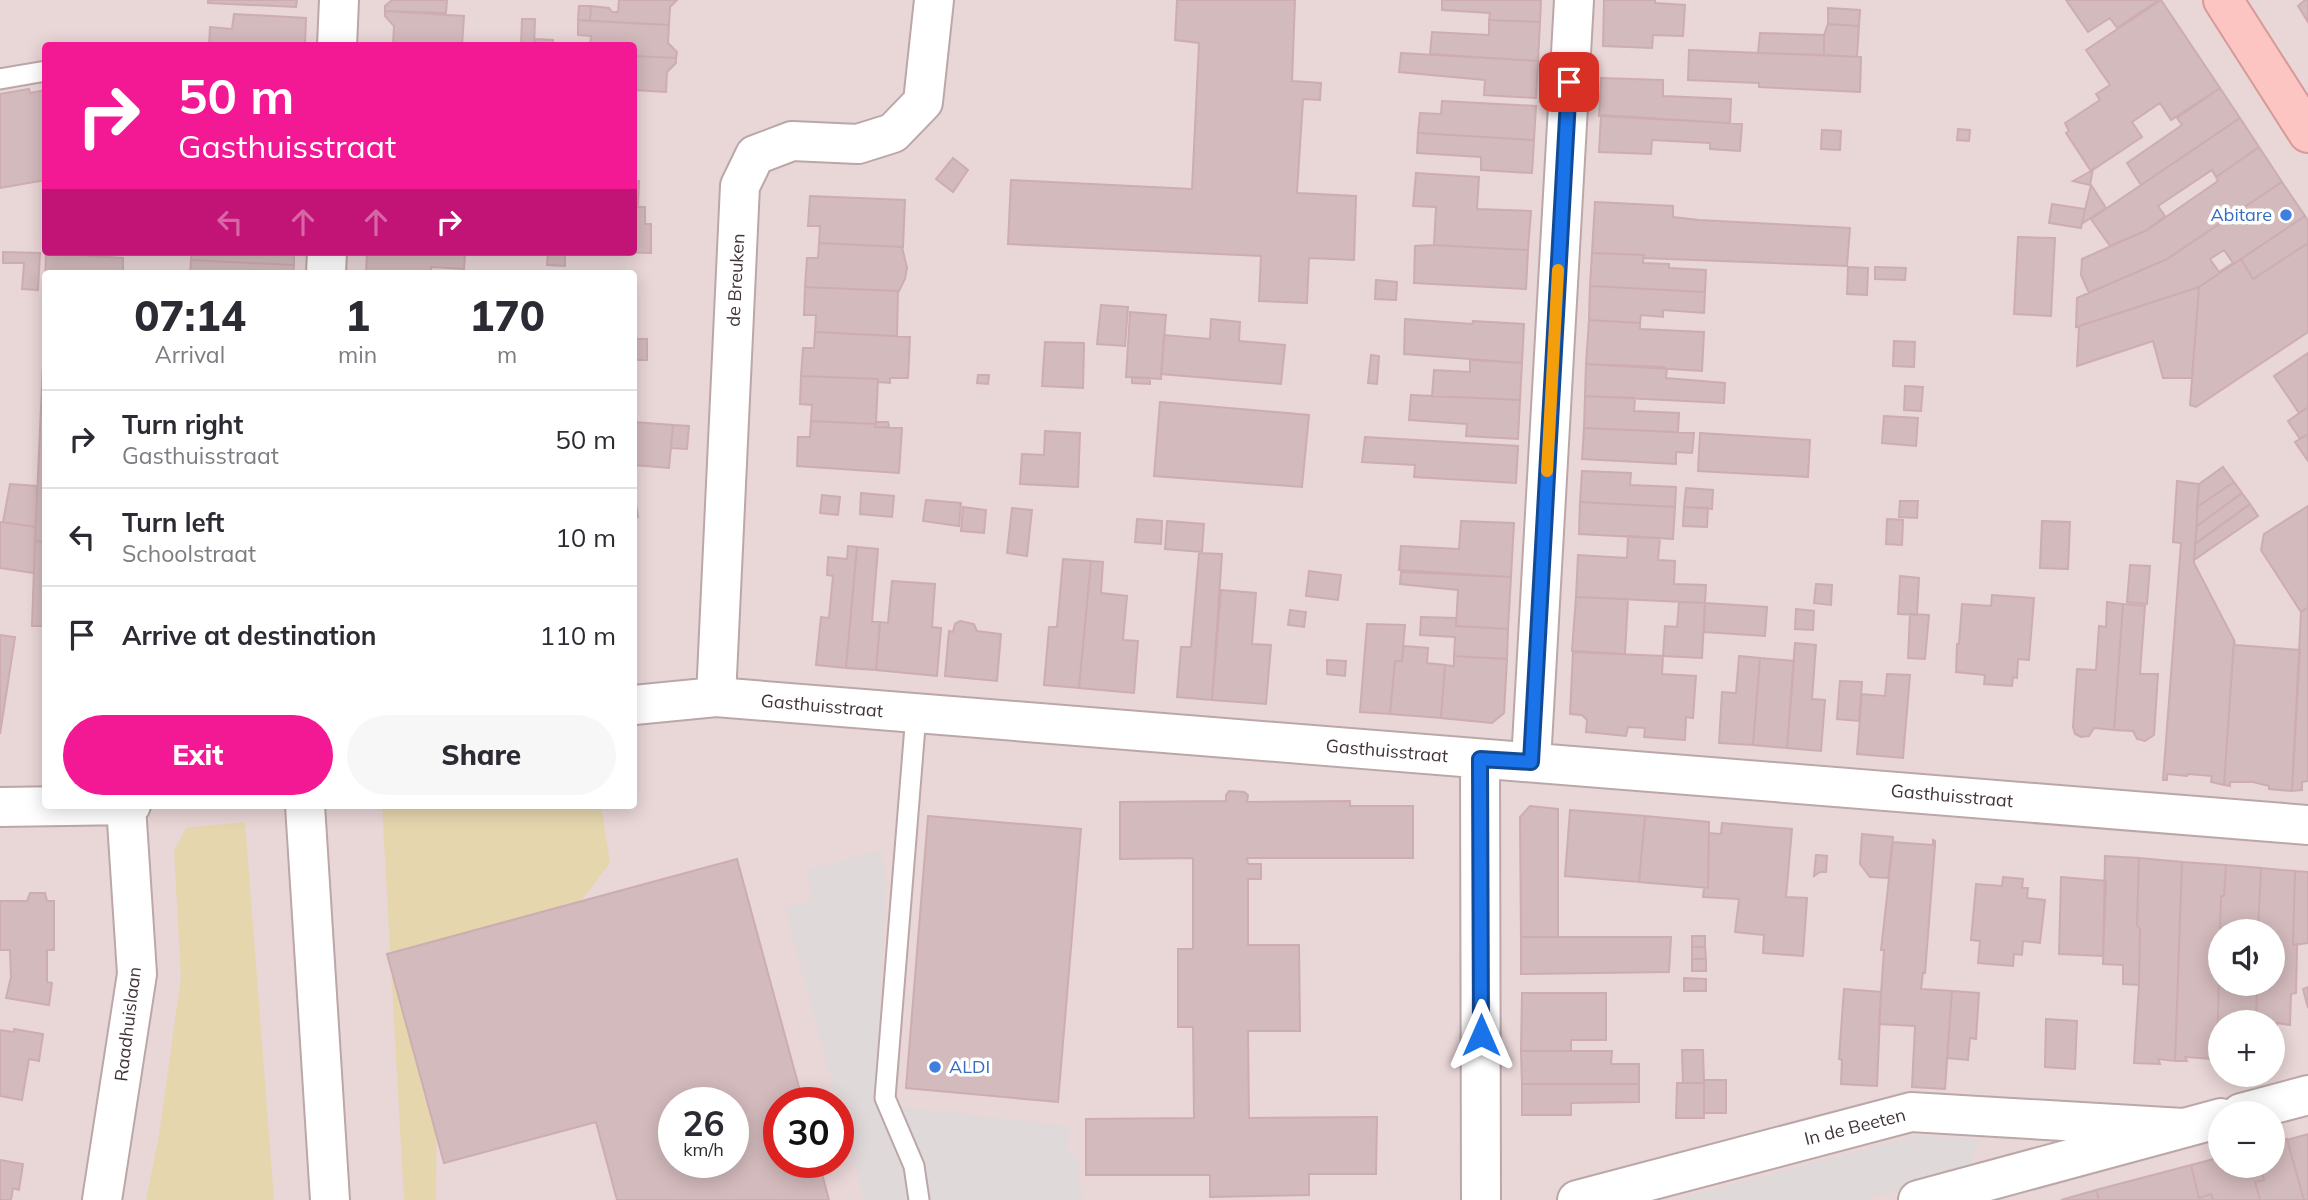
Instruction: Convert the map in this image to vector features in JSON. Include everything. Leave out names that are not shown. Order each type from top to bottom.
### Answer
[{"type":"main road","points":[[2223,0],[2308,133]]},
{"type":"street","points":[[337,42],[339,0]]},
{"type":"street","name":"de Breuken","points":[[716,697],[740,186],[755,155],[792,141],[858,144],[893,134],[923,102],[934,0]]},
{"type":"street","points":[[1531,762],[1574,0]]},
{"type":"street","name":"Gasthuisstraat","points":[[637,705],[716,697],[2308,825]]},
{"type":"street","points":[[1480,759],[1482,1200]]},
{"type":"street","points":[[0,807],[42,807]]},
{"type":"street","name":"Raadhuislaan","points":[[102,1200],[137,974],[129,809]]},
{"type":"street","points":[[305,809],[330,1200]]},
{"type":"street","points":[[2285,1102],[2308,1096]]},
{"type":"street","name":"In de Beeten","points":[[1577,1200],[1911,1112],[2183,1128]]},
{"type":"street","name":"In de Beeten","points":[[1918,1200],[2208,1121]]},
{"type":"lane","points":[[0,79],[42,72]]},
{"type":"lane","points":[[916,713],[884,1098],[914,1166],[919,1200]]},
{"type":"shaded area","points":[[0,0],[2308,0],[2308,1200],[0,1200]]},
{"type":"shaded area","points":[[382,809],[602,809],[610,863],[437,1088],[436,1200],[404,1200]]},
{"type":"shaded area","points":[[245,822],[274,1200],[146,1200],[159,1135],[181,977],[174,851],[186,828]]},
{"type":"shaded area","points":[[881,850],[886,880],[875,1104],[1070,1126],[1067,1154],[1078,1156],[1079,1184],[1083,1200],[864,1200],[854,1163],[854,1087],[833,1087],[785,908],[813,900],[805,871]]},
{"type":"shaded area","points":[[1919,1135],[1980,1140],[1966,1173],[1861,1200],[1674,1200]]},
{"type":"building","points":[[208,0],[297,0],[296,7],[208,3]]},
{"type":"building","points":[[392,0],[447,0],[446,13],[385,11],[385,6]]},
{"type":"building","points":[[619,0],[677,0],[670,7],[669,25],[590,21],[591,6],[618,12]]},
{"type":"building","points":[[1177,0],[1295,0],[1292,81],[1321,83],[1320,100],[1303,99],[1297,193],[1356,196],[1354,260],[1309,258],[1307,303],[1259,301],[1261,256],[1008,244],[1011,180],[1192,189],[1199,43],[1175,40]]},
{"type":"building","points":[[1442,0],[1541,0],[1540,22],[1489,20],[1490,13],[1442,10]]},
{"type":"building","points":[[1604,0],[1655,0],[1655,3],[1685,5],[1683,36],[1653,35],[1652,48],[1603,46]]},
{"type":"building","points":[[2066,0],[2159,0],[2117,28],[2110,18],[2088,32]]},
{"type":"building","points":[[2161,0],[2220,88],[2171,120],[2160,103],[2132,122],[2142,137],[2091,171],[2066,133],[2069,131],[2065,123],[2100,100],[2096,94],[2110,85],[2086,50]]},
{"type":"building","points":[[2308,0],[2308,22],[2298,6]]},
{"type":"building","points":[[579,6],[591,6],[590,21],[578,20]]},
{"type":"building","points":[[1828,8],[1860,10],[1859,26],[1828,24]]},
{"type":"building","points":[[385,11],[464,16],[462,42],[393,42],[394,26],[385,16]]},
{"type":"building","points":[[234,14],[306,18],[305,42],[209,42],[210,27],[232,29]]},
{"type":"building","points":[[522,19],[535,19],[534,42],[521,42]]},
{"type":"building","points":[[578,20],[669,25],[668,43],[677,52],[676,58],[637,56],[637,42],[590,42],[591,36],[578,35]]},
{"type":"building","points":[[1489,20],[1540,22],[1538,61],[1430,54],[1432,32],[1489,35]]},
{"type":"building","points":[[1828,24],[1859,26],[1857,57],[1824,55],[1824,35]]},
{"type":"building","points":[[1760,33],[1824,35],[1824,55],[1758,53]]},
{"type":"building","points":[[535,39],[553,40],[553,42],[535,42]]},
{"type":"building","points":[[1689,50],[1861,57],[1860,92],[1688,80]]},
{"type":"building","points":[[1401,53],[1538,61],[1536,98],[1484,95],[1485,80],[1399,72]]},
{"type":"building","points":[[637,56],[676,58],[676,63],[667,72],[666,92],[637,90]]},
{"type":"building","points":[[1601,78],[1663,80],[1663,96],[1731,99],[1730,123],[1599,116]]},
{"type":"building","points":[[2220,88],[2240,118],[2141,185],[2127,163],[2182,125],[2177,118]]},
{"type":"building","points":[[29,89],[30,93],[42,91],[42,181],[0,188],[0,94]]},
{"type":"building","points":[[1442,101],[1536,106],[1534,140],[1418,133],[1420,113],[1441,114]]},
{"type":"building","points":[[1601,115],[1742,124],[1740,151],[1710,149],[1710,143],[1652,140],[1651,154],[1599,152]]},
{"type":"building","points":[[2240,118],[2259,147],[2216,177],[2212,170],[2158,206],[2165,216],[2147,230],[2110,246],[2091,219]]},
{"type":"building","points":[[1958,129],[1970,130],[1969,141],[1957,140]]},
{"type":"building","points":[[1822,130],[1841,131],[1840,150],[1821,149]]},
{"type":"building","points":[[1418,133],[1534,140],[1532,173],[1481,170],[1481,157],[1417,153]]},
{"type":"building","points":[[2259,147],[2282,182],[2167,259],[2089,293],[2081,275],[2082,259],[2147,230],[2218,181],[2216,177]]},
{"type":"building","points":[[953,158],[968,170],[953,192],[936,179]]},
{"type":"building","points":[[2093,169],[2090,185],[2073,181],[2091,171]]},
{"type":"building","points":[[1416,173],[1479,177],[1477,209],[1531,211],[1528,250],[1434,245],[1436,207],[1413,206]]},
{"type":"building","points":[[637,181],[638,207],[645,207],[645,224],[651,224],[651,253],[637,253]]},
{"type":"building","points":[[2282,182],[2305,216],[2199,287],[2076,327],[2077,298],[2167,259]],"holes":[[[2224,250],[2233,263],[2219,272],[2210,259]]]},
{"type":"building","points":[[2091,185],[2106,208],[2083,223],[2082,222]]},
{"type":"building","points":[[810,196],[905,200],[903,247],[819,243],[820,226],[808,226]]},
{"type":"building","points":[[1595,202],[1673,206],[1673,217],[1699,220],[1850,228],[1847,266],[1643,258],[1644,255],[1592,253]]},
{"type":"building","points":[[2052,204],[2085,209],[2081,228],[2049,223]]},
{"type":"building","points":[[2305,216],[2308,221],[2308,243],[2253,279],[2241,259]]},
{"type":"building","points":[[2018,237],[2055,238],[2051,316],[2014,314]]},
{"type":"building","points":[[819,243],[902,247],[907,268],[899,291],[805,287],[807,258],[818,258]]},
{"type":"building","points":[[2308,243],[2308,332],[2196,407],[2190,405],[2199,287],[2241,259],[2253,279]]},
{"type":"building","points":[[1415,246],[1528,250],[1526,289],[1414,283]]},
{"type":"building","points":[[3,252],[40,253],[38,290],[22,289],[24,263],[3,263]]},
{"type":"building","points":[[1592,253],[1644,255],[1643,263],[1706,270],[1705,292],[1590,286]]},
{"type":"building","points":[[46,256],[123,258],[123,270],[46,270]]},
{"type":"building","points":[[192,256],[294,256],[294,265],[191,260]]},
{"type":"building","points":[[367,256],[465,256],[464,269],[431,267],[431,270],[366,270]]},
{"type":"building","points":[[548,256],[565,256],[565,266],[547,265]]},
{"type":"building","points":[[191,260],[294,265],[293,270],[190,270]]},
{"type":"building","points":[[1848,267],[1868,268],[1867,295],[1847,294]]},
{"type":"building","points":[[1875,267],[1906,268],[1905,280],[1875,279]]},
{"type":"building","points":[[1376,280],[1397,282],[1396,300],[1375,299]]},
{"type":"building","points":[[1590,286],[1705,292],[1704,313],[1663,310],[1663,317],[1641,315],[1640,323],[1589,320]]},
{"type":"building","points":[[805,287],[898,291],[897,336],[815,332],[816,315],[804,315]]},
{"type":"building","points":[[2199,287],[2192,378],[2163,378],[2153,341],[2077,366],[2079,326]]},
{"type":"building","points":[[1101,305],[1128,307],[1125,346],[1097,344]]},
{"type":"building","points":[[1130,312],[1166,315],[1161,379],[1126,377]]},
{"type":"building","points":[[1211,319],[1240,322],[1239,341],[1285,345],[1281,384],[1161,374],[1164,335],[1210,339]]},
{"type":"building","points":[[1405,319],[1472,324],[1473,321],[1524,324],[1522,363],[1404,354]]},
{"type":"building","points":[[1589,320],[1640,323],[1640,329],[1704,332],[1702,371],[1586,364]]},
{"type":"building","points":[[815,332],[910,337],[908,378],[890,378],[890,383],[878,382],[878,379],[801,376],[803,348],[814,348]]},
{"type":"building","points":[[637,339],[647,339],[647,360],[637,360]]},
{"type":"building","points":[[1894,341],[1915,342],[1914,367],[1893,366]]},
{"type":"building","points":[[1045,342],[1084,343],[1083,388],[1042,386]]},
{"type":"building","points":[[2308,353],[2308,407],[2299,413],[2274,376]]},
{"type":"building","points":[[1371,355],[1379,356],[1377,384],[1368,383]]},
{"type":"building","points":[[1470,360],[1522,363],[1520,400],[1432,396],[1434,370],[1470,372]]},
{"type":"building","points":[[1586,364],[1663,367],[1667,369],[1666,378],[1725,383],[1724,403],[1585,396]]},
{"type":"building","points":[[978,375],[989,375],[988,384],[977,383]]},
{"type":"building","points":[[801,376],[878,379],[876,422],[888,422],[889,427],[811,421],[812,405],[800,404]]},
{"type":"building","points":[[1132,377],[1150,378],[1150,384],[1132,383]]},
{"type":"building","points":[[42,385],[42,542],[35,541]]},
{"type":"building","points":[[1905,386],[1923,387],[1921,411],[1904,410]]},
{"type":"building","points":[[1411,395],[1520,400],[1518,439],[1466,436],[1467,424],[1409,420]]},
{"type":"building","points":[[1585,396],[1635,398],[1634,411],[1679,413],[1678,432],[1584,428]]},
{"type":"building","points":[[1160,402],[1309,415],[1302,487],[1154,476]]},
{"type":"building","points":[[2308,407],[2308,434],[2300,439],[2288,421]]},
{"type":"building","points":[[1884,416],[1918,418],[1916,446],[1882,443]]},
{"type":"building","points":[[811,421],[902,428],[899,473],[797,466],[798,437],[810,437]]},
{"type":"building","points":[[637,422],[673,425],[669,468],[637,465]]},
{"type":"building","points":[[673,425],[689,426],[687,449],[671,448]]},
{"type":"building","points":[[1584,428],[1694,433],[1692,453],[1676,452],[1676,464],[1582,459]]},
{"type":"building","points":[[1045,431],[1080,433],[1078,487],[1020,484],[1022,454],[1044,455]]},
{"type":"building","points":[[1700,433],[1810,440],[1808,477],[1698,471]]},
{"type":"building","points":[[2308,434],[2308,461],[2295,442]]},
{"type":"building","points":[[1365,437],[1518,446],[1516,483],[1414,477],[1415,465],[1362,462]]},
{"type":"building","points":[[2223,467],[2234,482],[2197,507],[2199,484]]},
{"type":"building","points":[[1582,471],[1631,473],[1630,485],[1676,487],[1675,507],[1580,502]]},
{"type":"building","points":[[2177,481],[2199,484],[2194,563],[2234,640],[2224,785],[2211,782],[2212,776],[2188,774],[2167,774],[2167,780],[2163,780],[2181,543],[2173,542]]},
{"type":"building","points":[[2234,482],[2242,493],[2197,526],[2197,507]]},
{"type":"building","points":[[10,484],[37,486],[36,527],[3,522]]},
{"type":"building","points":[[1686,488],[1713,490],[1712,509],[1684,507]]},
{"type":"building","points":[[861,493],[894,496],[892,517],[860,514]]},
{"type":"building","points":[[2242,493],[2250,504],[2195,544],[2197,526]]},
{"type":"building","points":[[822,495],[840,497],[838,515],[820,513]]},
{"type":"building","points":[[926,500],[961,503],[959,526],[923,521]]},
{"type":"building","points":[[1900,501],[1918,501],[1917,518],[1899,517]]},
{"type":"building","points":[[1580,502],[1675,507],[1673,539],[1579,534]]},
{"type":"building","points":[[2250,504],[2258,516],[2194,560],[2195,544]]},
{"type":"building","points":[[2308,506],[2308,607],[2301,612],[2261,550],[2264,534]]},
{"type":"building","points":[[963,507],[986,510],[984,533],[961,531]]},
{"type":"building","points":[[1684,507],[1708,508],[1707,527],[1683,526]]},
{"type":"building","points":[[1012,508],[1032,510],[1027,556],[1007,553]]},
{"type":"building","points":[[1137,519],[1162,521],[1161,544],[1135,542]]},
{"type":"building","points":[[1887,519],[1903,520],[1902,545],[1886,544]]},
{"type":"building","points":[[1167,521],[1204,524],[1202,552],[1165,549]]},
{"type":"building","points":[[1461,521],[1514,523],[1511,577],[1399,570],[1401,546],[1459,549]]},
{"type":"building","points":[[2042,521],[2070,522],[2068,569],[2040,568]]},
{"type":"building","points":[[0,522],[36,527],[34,573],[0,568]]},
{"type":"building","points":[[1628,536],[1660,538],[1658,560],[1675,561],[1674,584],[1706,585],[1705,603],[1576,597],[1578,555],[1627,558]]},
{"type":"building","points":[[35,541],[42,542],[42,626],[32,626]]},
{"type":"building","points":[[848,546],[857,547],[846,668],[816,665],[821,617],[829,618],[833,576],[827,575],[828,557],[847,559]]},
{"type":"building","points":[[857,547],[878,549],[872,622],[880,622],[876,670],[846,668]]},
{"type":"building","points":[[1199,553],[1222,554],[1212,700],[1177,697],[1181,647],[1191,647]]},
{"type":"building","points":[[1063,559],[1091,561],[1079,688],[1044,685],[1049,627],[1057,627]]},
{"type":"building","points":[[1091,561],[1103,562],[1101,593],[1127,596],[1123,640],[1138,641],[1134,693],[1079,688]]},
{"type":"building","points":[[2130,565],[2150,566],[2147,604],[2127,602]]},
{"type":"building","points":[[1309,571],[1341,575],[1338,600],[1306,596]]},
{"type":"building","points":[[1401,572],[1511,577],[1508,629],[1456,626],[1458,590],[1400,584]]},
{"type":"building","points":[[1900,576],[1919,578],[1917,615],[1898,614]]},
{"type":"building","points":[[892,581],[935,584],[932,627],[941,628],[937,676],[876,670],[880,622],[888,623]]},
{"type":"building","points":[[1816,584],[1832,585],[1831,605],[1814,603]]},
{"type":"building","points":[[1221,590],[1256,593],[1252,644],[1271,645],[1266,704],[1212,700]]},
{"type":"building","points":[[1992,595],[2034,598],[2029,660],[2018,659],[2017,678],[2013,677],[2012,686],[1984,684],[1985,675],[1956,672],[1962,604],[1991,606]]},
{"type":"building","points":[[1576,597],[1628,599],[1625,654],[1572,651]]},
{"type":"building","points":[[1679,602],[1705,603],[1702,658],[1663,656],[1665,626],[1677,627]]},
{"type":"building","points":[[2107,602],[2123,604],[2114,730],[2094,728],[2089,736],[2081,737],[2075,734],[2073,727],[2077,669],[2096,670],[2099,626],[2106,627]]},
{"type":"building","points":[[1705,603],[1767,607],[1765,636],[1704,632]]},
{"type":"building","points":[[2123,604],[2145,606],[2140,674],[2158,674],[2154,735],[2145,741],[2137,739],[2133,731],[2114,730]]},
{"type":"building","points":[[2308,607],[2308,781],[2302,782],[2302,790],[2292,791],[2301,612]]},
{"type":"building","points":[[1796,609],[1814,611],[1813,630],[1795,629]]},
{"type":"building","points":[[1290,610],[1306,612],[1304,627],[1288,625]]},
{"type":"building","points":[[1910,614],[1929,615],[1925,659],[1908,658]]},
{"type":"building","points":[[1421,617],[1456,618],[1456,626],[1508,629],[1507,659],[1454,656],[1455,637],[1420,635]]},
{"type":"building","points":[[960,621],[974,624],[977,631],[1001,634],[997,681],[945,676],[949,631],[953,632],[955,624]]},
{"type":"building","points":[[1367,624],[1405,625],[1402,661],[1395,661],[1390,714],[1360,712]]},
{"type":"building","points":[[0,635],[15,637],[0,734]]},
{"type":"building","points":[[2234,640],[2235,645],[2300,650],[2292,791],[2269,789],[2269,786],[2253,782],[2230,782],[2230,786],[2224,785]]},
{"type":"building","points":[[1795,643],[1816,645],[1812,699],[1825,700],[1821,751],[1787,748]]},
{"type":"building","points":[[1404,646],[1428,648],[1427,663],[1445,665],[1441,718],[1390,714],[1395,661],[1402,661]]},
{"type":"building","points":[[1573,652],[1663,656],[1662,674],[1696,676],[1693,718],[1686,717],[1685,740],[1644,737],[1645,728],[1628,727],[1626,736],[1586,732],[1587,720],[1582,715],[1570,714]]},
{"type":"building","points":[[1454,656],[1507,659],[1504,713],[1492,723],[1441,718],[1445,665],[1454,666]]},
{"type":"building","points":[[1739,656],[1760,658],[1753,745],[1719,743],[1722,692],[1736,693]]},
{"type":"building","points":[[1760,658],[1794,661],[1787,748],[1753,745]]},
{"type":"building","points":[[1327,660],[1346,661],[1345,676],[1327,674]]},
{"type":"building","points":[[1887,674],[1910,675],[1903,758],[1857,754],[1862,694],[1885,696]]},
{"type":"building","points":[[1840,681],[1862,682],[1859,721],[1837,719]]},
{"type":"building","points":[[1229,791],[1244,792],[1248,795],[1247,802],[1350,801],[1350,806],[1413,806],[1413,858],[1247,858],[1248,864],[1261,864],[1261,879],[1248,879],[1248,945],[1299,945],[1300,1031],[1248,1031],[1249,1118],[1377,1117],[1376,1174],[1309,1174],[1309,1195],[1210,1197],[1210,1175],[1086,1175],[1086,1119],[1194,1118],[1193,1027],[1178,1027],[1178,949],[1193,949],[1193,858],[1120,859],[1120,802],[1226,801]]},
{"type":"building","points":[[1530,806],[1558,809],[1558,937],[1521,937],[1520,817]]},
{"type":"building","points":[[1570,810],[1645,816],[1639,882],[1565,876]]},
{"type":"building","points":[[928,816],[1081,829],[1058,1102],[906,1088]]},
{"type":"building","points":[[1645,816],[1709,822],[1708,888],[1639,882]]},
{"type":"building","points":[[1722,823],[1792,829],[1786,897],[1807,898],[1803,956],[1763,953],[1764,935],[1735,932],[1739,899],[1703,897],[1704,888],[1708,888],[1709,833],[1721,834]]},
{"type":"building","points":[[1862,834],[1893,837],[1888,878],[1870,877],[1860,864]]},
{"type":"building","points":[[1933,840],[1935,845],[1925,973],[1921,989],[1952,991],[1945,1089],[1912,1087],[1915,1026],[1879,1024],[1884,950],[1881,950],[1893,842],[1933,845]]},
{"type":"building","points":[[1816,855],[1827,856],[1826,872],[1814,876]]},
{"type":"building","points":[[2105,856],[2139,858],[2139,985],[2123,984],[2123,965],[2103,964]]},
{"type":"building","points":[[2139,858],[2182,862],[2175,1061],[2158,1059],[2160,1064],[2134,1063],[2139,985]]},
{"type":"building","points":[[737,859],[799,1087],[763,1087],[763,1178],[823,1178],[829,1200],[617,1200],[596,1122],[444,1163],[387,954]]},
{"type":"building","points":[[2182,862],[2226,865],[2220,919],[2208,919],[2208,996],[2218,996],[2218,1010],[2208,1010],[2208,1059],[2185,1057],[2187,1061],[2175,1061]]},
{"type":"building","points":[[2226,865],[2261,868],[2259,919],[2220,919],[2221,896],[2224,896]]},
{"type":"building","points":[[2261,868],[2295,871],[2293,945],[2297,944],[2296,993],[2291,994],[2290,1025],[2285,1024],[2285,1010],[2256,1010],[2257,996],[2285,996],[2285,919],[2259,919]]},
{"type":"building","points":[[2295,871],[2308,872],[2308,943],[2293,945]]},
{"type":"building","points":[[2003,877],[2023,879],[2022,888],[2028,888],[2027,898],[2045,900],[2040,943],[2023,941],[2022,955],[2014,954],[2013,966],[1978,963],[1980,941],[1971,940],[1976,884],[2002,886]]},
{"type":"building","points":[[2061,877],[2106,881],[2103,956],[2059,954]]},
{"type":"building","points":[[30,893],[45,893],[47,901],[54,901],[54,950],[47,950],[47,982],[52,983],[49,1005],[6,998],[11,977],[10,950],[0,950],[0,901],[27,901]]},
{"type":"building","points":[[1692,936],[1705,936],[1705,947],[1692,947]]},
{"type":"building","points":[[1521,937],[1671,937],[1669,972],[1521,974]]},
{"type":"building","points":[[1692,947],[1705,947],[1706,959],[1692,959]]},
{"type":"building","points":[[1692,959],[1706,959],[1706,971],[1692,971]]},
{"type":"building","points":[[1684,978],[1706,979],[1706,991],[1684,991]]},
{"type":"building","points":[[2308,987],[2308,1008],[2303,989]]},
{"type":"building","points":[[1844,989],[1881,992],[1877,1086],[1841,1084],[1842,1060],[1839,1059]]},
{"type":"building","points":[[1952,991],[1979,993],[1976,1039],[1970,1038],[1968,1060],[1947,1058]]},
{"type":"building","points":[[1522,993],[1606,993],[1606,1040],[1571,1040],[1571,1051],[1521,1051]]},
{"type":"building","points":[[2218,996],[2257,996],[2256,1010],[2218,1010]]},
{"type":"building","points":[[2046,1019],[2077,1021],[2075,1069],[2045,1067]]},
{"type":"building","points":[[14,1029],[43,1034],[39,1061],[29,1059],[22,1100],[0,1096],[0,1030],[14,1032]]},
{"type":"building","points":[[1682,1050],[1703,1050],[1704,1083],[1683,1083]]},
{"type":"building","points":[[1521,1051],[1612,1051],[1611,1064],[1639,1064],[1639,1084],[1522,1084]]},
{"type":"building","points":[[1704,1080],[1726,1080],[1726,1113],[1704,1113]]},
{"type":"building","points":[[1677,1083],[1704,1083],[1704,1118],[1676,1118]]},
{"type":"building","points":[[1522,1084],[1639,1084],[1639,1102],[1571,1103],[1571,1115],[1522,1115]]},
{"type":"building","points":[[2308,1134],[2308,1200],[2304,1200],[2287,1140]]},
{"type":"building","points":[[2285,1139],[2304,1200],[2260,1200],[2255,1182],[2263,1178],[2285,1178]]},
{"type":"building","points":[[0,1160],[23,1164],[19,1190],[13,1188],[11,1200],[0,1200]]},
{"type":"building","points":[[2208,1160],[2208,1178],[2263,1178],[2255,1182],[2260,1200],[2213,1200],[2211,1194],[2199,1198],[2191,1165]]},
{"type":"building","points":[[2191,1165],[2199,1198],[2211,1194],[2213,1200],[2099,1200],[2096,1190]]},
{"type":"building","points":[[2096,1190],[2099,1200],[2061,1200]]},
{"type":"slow traffic","points":[[1547,471],[1558,270]]},
{"type":"place","name":"Abitare","points":[[2286,215]]},
{"type":"place","name":"ALDI","points":[[935,1067]]},
{"type":"route","points":[[1481,1035],[1480,759],[1531,762],[1569,82]]}]
